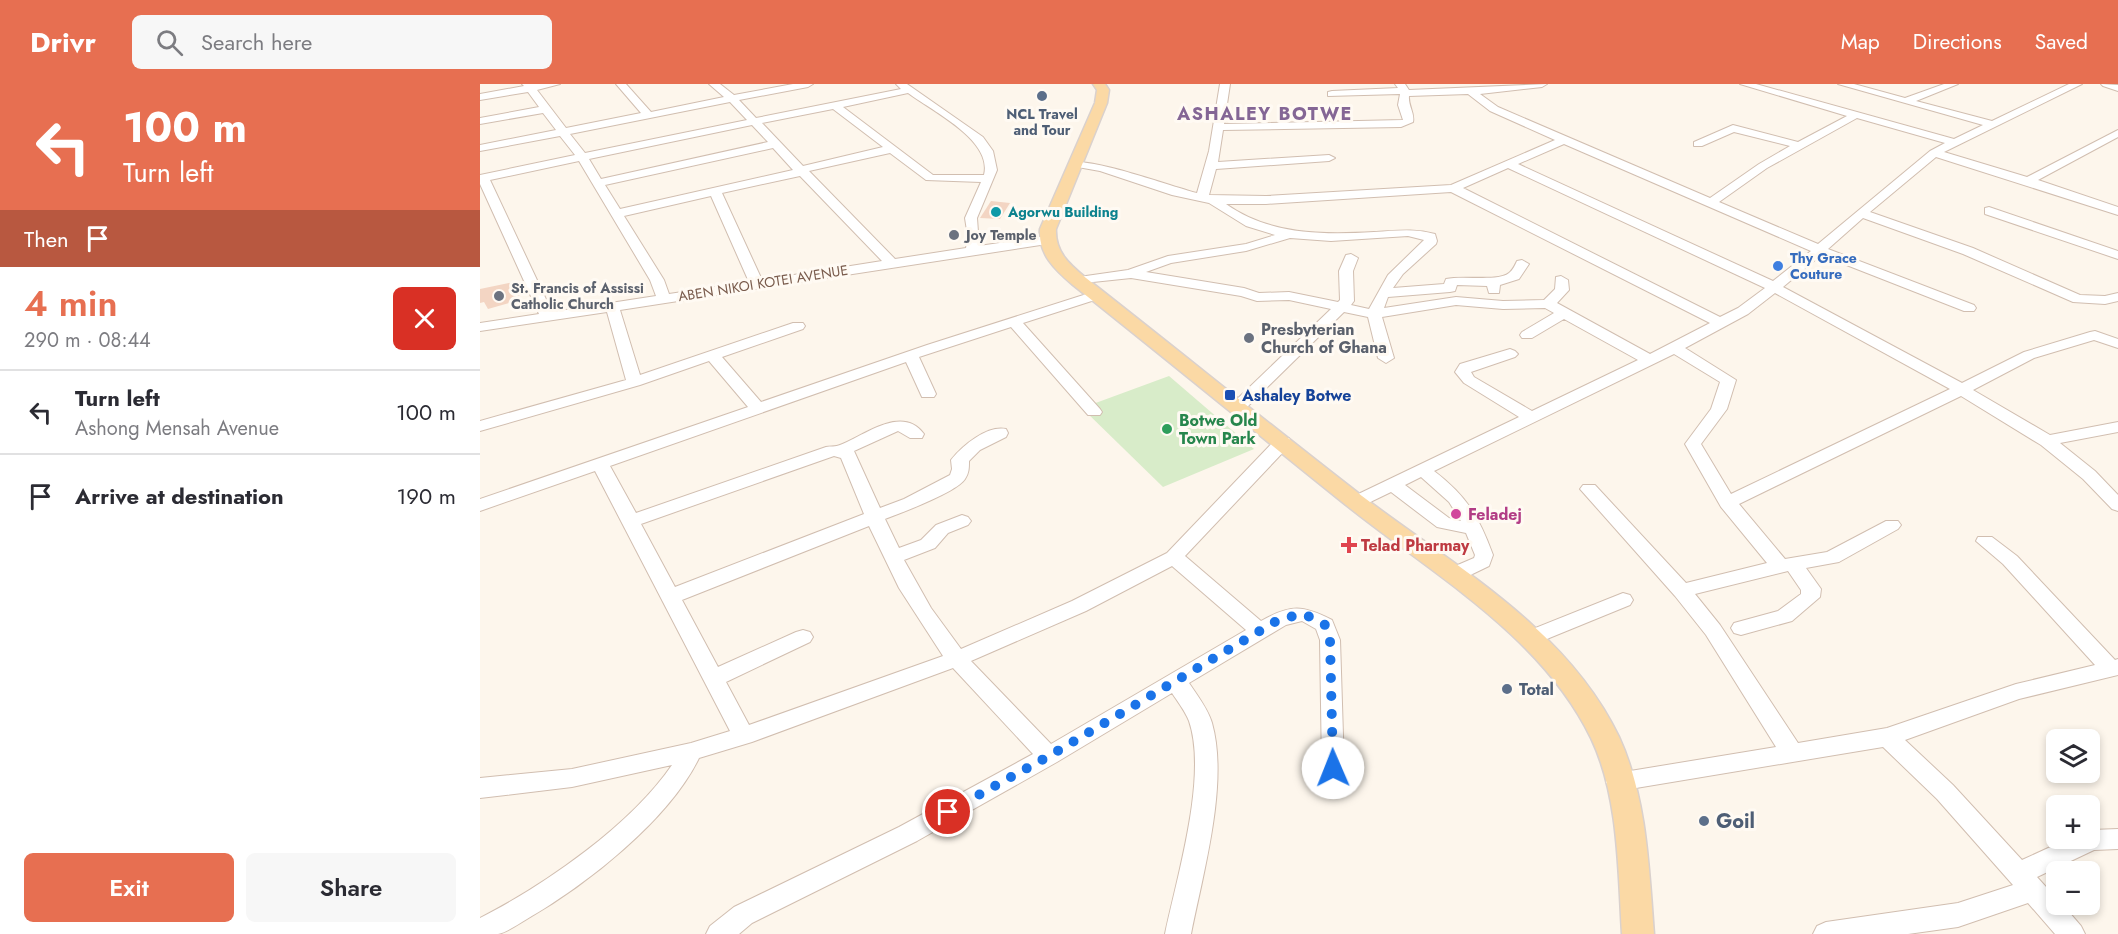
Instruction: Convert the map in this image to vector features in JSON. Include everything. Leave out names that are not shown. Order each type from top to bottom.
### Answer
[{"type":"main road","points":[[1099,84],[1102,90],[1101,103],[1058,203],[1047,240],[1052,254],[1096,295],[1239,406],[1356,502],[1453,575],[1530,638],[1550,658],[1592,713],[1606,740],[1624,799],[1638,934]]},
{"type":"street","points":[[480,97],[528,86],[554,84],[563,96]]},
{"type":"street","points":[[621,84],[648,115]]},
{"type":"street","points":[[714,84],[732,99],[891,264]]},
{"type":"street","points":[[480,148],[808,84]]},
{"type":"street","points":[[1208,199],[1225,84]]},
{"type":"street","points":[[1332,94],[1403,90],[1471,92],[1542,84]]},
{"type":"street","points":[[1745,84],[1953,141]]},
{"type":"street","points":[[1844,84],[1991,124]]},
{"type":"street","points":[[1905,101],[1950,84]]},
{"type":"street","points":[[1356,502],[1675,348],[1721,323],[1757,301],[1934,153],[1953,141],[2077,84]]},
{"type":"street","points":[[2106,84],[2118,88]]},
{"type":"street","points":[[528,86],[582,157],[657,280],[664,298]]},
{"type":"street","points":[[547,316],[482,178],[835,105],[905,87],[979,139],[988,150],[992,161],[989,179],[970,219],[974,237],[972,251]]},
{"type":"street","points":[[1219,127],[1401,124],[1408,122],[1409,117],[1403,105],[1403,90]]},
{"type":"street","points":[[1471,92],[1494,109],[1564,140],[1820,250],[1969,308]]},
{"type":"street","points":[[835,105],[930,178],[989,179]]},
{"type":"street","points":[[480,121],[547,109]]},
{"type":"street","points":[[1712,202],[1763,166],[1857,114]]},
{"type":"street","points":[[1698,144],[1733,128],[1801,146]]},
{"type":"street","points":[[2028,181],[2118,133]]},
{"type":"street","points":[[1076,164],[1102,168],[1176,192],[1208,199],[1266,200],[1453,188],[1564,140]]},
{"type":"street","points":[[598,183],[774,144]]},
{"type":"street","points":[[616,214],[716,193],[891,149]]},
{"type":"street","points":[[1934,153],[2118,211]]},
{"type":"street","points":[[1212,166],[1329,159]]},
{"type":"street","points":[[1508,164],[1774,287],[1961,389],[2047,441],[2089,475],[2118,505]]},
{"type":"street","points":[[1453,188],[1721,323]]},
{"type":"street","points":[[716,193],[756,284]]},
{"type":"street","points":[[1208,199],[1268,232],[1285,236],[1375,236],[1410,231],[1430,237],[1431,242],[1406,263],[1386,285],[1374,314],[1386,358]]},
{"type":"street","points":[[1989,211],[2118,255]]},
{"type":"street","points":[[1861,213],[1968,251],[2078,299],[2105,300],[2118,297]]},
{"type":"street","points":[[1131,274],[1158,261],[1245,249],[1285,236]]},
{"type":"street","name":"ABEN NIKOI KOTEI AVENUE","points":[[480,327],[1047,240]]},
{"type":"street","points":[[1239,406],[1347,301],[1346,271],[1351,258]]},
{"type":"street","points":[[1453,295],[1451,282],[1468,280],[1493,286],[1514,277],[1522,264]]},
{"type":"street","points":[[1079,281],[1131,274],[1244,291],[1257,297],[1289,296],[1374,314],[1453,295]]},
{"type":"street","points":[[1548,304],[1562,290],[1561,280]]},
{"type":"street","points":[[1383,293],[1453,295],[1503,305],[1548,304],[1650,360]]},
{"type":"street","points":[[480,506],[1013,321],[1096,295]]},
{"type":"street","points":[[612,306],[634,382]]},
{"type":"street","points":[[1527,335],[1565,312]]},
{"type":"street","points":[[1013,321],[1094,412]]},
{"type":"street","points":[[480,426],[634,382],[798,326]]},
{"type":"street","points":[[1727,503],[2029,355],[2095,335],[2118,344]]},
{"type":"street","points":[[1675,348],[1728,380],[1719,409],[1693,444],[1702,464],[1727,503],[1811,589],[1810,597],[1785,616],[1741,628]]},
{"type":"street","points":[[1510,354],[1472,364],[1465,367],[1463,372],[1469,380],[1531,417]]},
{"type":"street","points":[[711,355],[759,410]]},
{"type":"street","points":[[911,356],[928,394]]},
{"type":"street","points":[[632,521],[832,451],[842,451],[864,438],[896,426],[904,426],[916,435]]},
{"type":"street","points":[[2047,441],[2118,428]]},
{"type":"street","points":[[672,596],[910,503],[957,478],[961,469],[960,460],[974,446],[1000,433]]},
{"type":"street","points":[[480,788],[572,778],[691,752],[744,736],[957,659],[1078,606],[1174,556],[1283,442]]},
{"type":"street","points":[[842,451],[848,455],[874,517],[920,606],[957,659],[1049,756]]},
{"type":"street","points":[[600,463],[744,736]]},
{"type":"street","points":[[1422,470],[1458,499],[1467,511],[1483,559],[1482,562],[1453,575]]},
{"type":"street","points":[[1392,484],[1443,523],[1474,529]]},
{"type":"street","points":[[1589,489],[1682,591],[1713,630],[1793,754]]},
{"type":"street","points":[[894,557],[928,544],[942,530],[962,521]]},
{"type":"street","points":[[1682,591],[1787,566],[1832,558],[1892,525]]},
{"type":"street","points":[[1618,782],[1888,737],[2016,692],[2114,667],[2010,560],[1984,541]]},
{"type":"street","points":[[1174,556],[1260,631]]},
{"type":"street","points":[[1530,638],[1623,600]]},
{"type":"street","points":[[719,934],[742,915],[908,834],[1049,756],[1280,619],[1304,614],[1325,625],[1330,640],[1333,768]]},
{"type":"street","points":[[714,678],[802,637]]},
{"type":"street","points":[[1175,680],[1201,723],[1207,764],[1196,840],[1178,934]]},
{"type":"street","points":[[1888,737],[1945,792],[2072,934]]},
{"type":"street","points":[[490,930],[558,887],[631,827],[673,783],[685,767],[691,752]]},
{"type":"street","points":[[1826,934],[1958,915],[2025,882],[2092,840],[2118,838]]},
{"type":"green space","name":"Botwe Old Town Park","points":[[1169,376],[1254,449],[1163,487],[1082,408]]},
{"type":"building","name":"Agorwu Building","points":[[991,201],[1010,203],[1000,219],[980,218]]},
{"type":"building","name":"St. Francis of Assissi Catholic Church","points":[[519,281],[527,294],[511,298],[513,302],[488,309],[484,302],[480,303],[480,289]]},
{"type":"place","name":"NCL Travel and Tour","points":[[1042,96]]},
{"type":"place","name":"Agorwu Building","points":[[996,212]]},
{"type":"place","name":"Joy Temple","points":[[954,235]]},
{"type":"place","name":"Thy Grace Couture","points":[[1778,266]]},
{"type":"place","name":"St. Francis of Assissi Catholic Church","points":[[499,296]]},
{"type":"place","name":"Presbyterian Church of Ghana","points":[[1249,338]]},
{"type":"place","name":"Ashaley Botwe","points":[[1230,395]]},
{"type":"place","name":"Botwe Old Town Park","points":[[1167,429]]},
{"type":"place","name":"Feladej","points":[[1456,514]]},
{"type":"place","name":"Telad Pharmay","points":[[1349,545]]},
{"type":"place","name":"Total","points":[[1507,689]]},
{"type":"place","name":"Goil","points":[[1704,821]]},
{"type":"district","name":"ASHALEY BOTWE","points":[[1265,114]]},
{"type":"route","points":[[948,812],[1049,756],[1280,619],[1304,614],[1325,625],[1330,640],[1333,768]]}]
